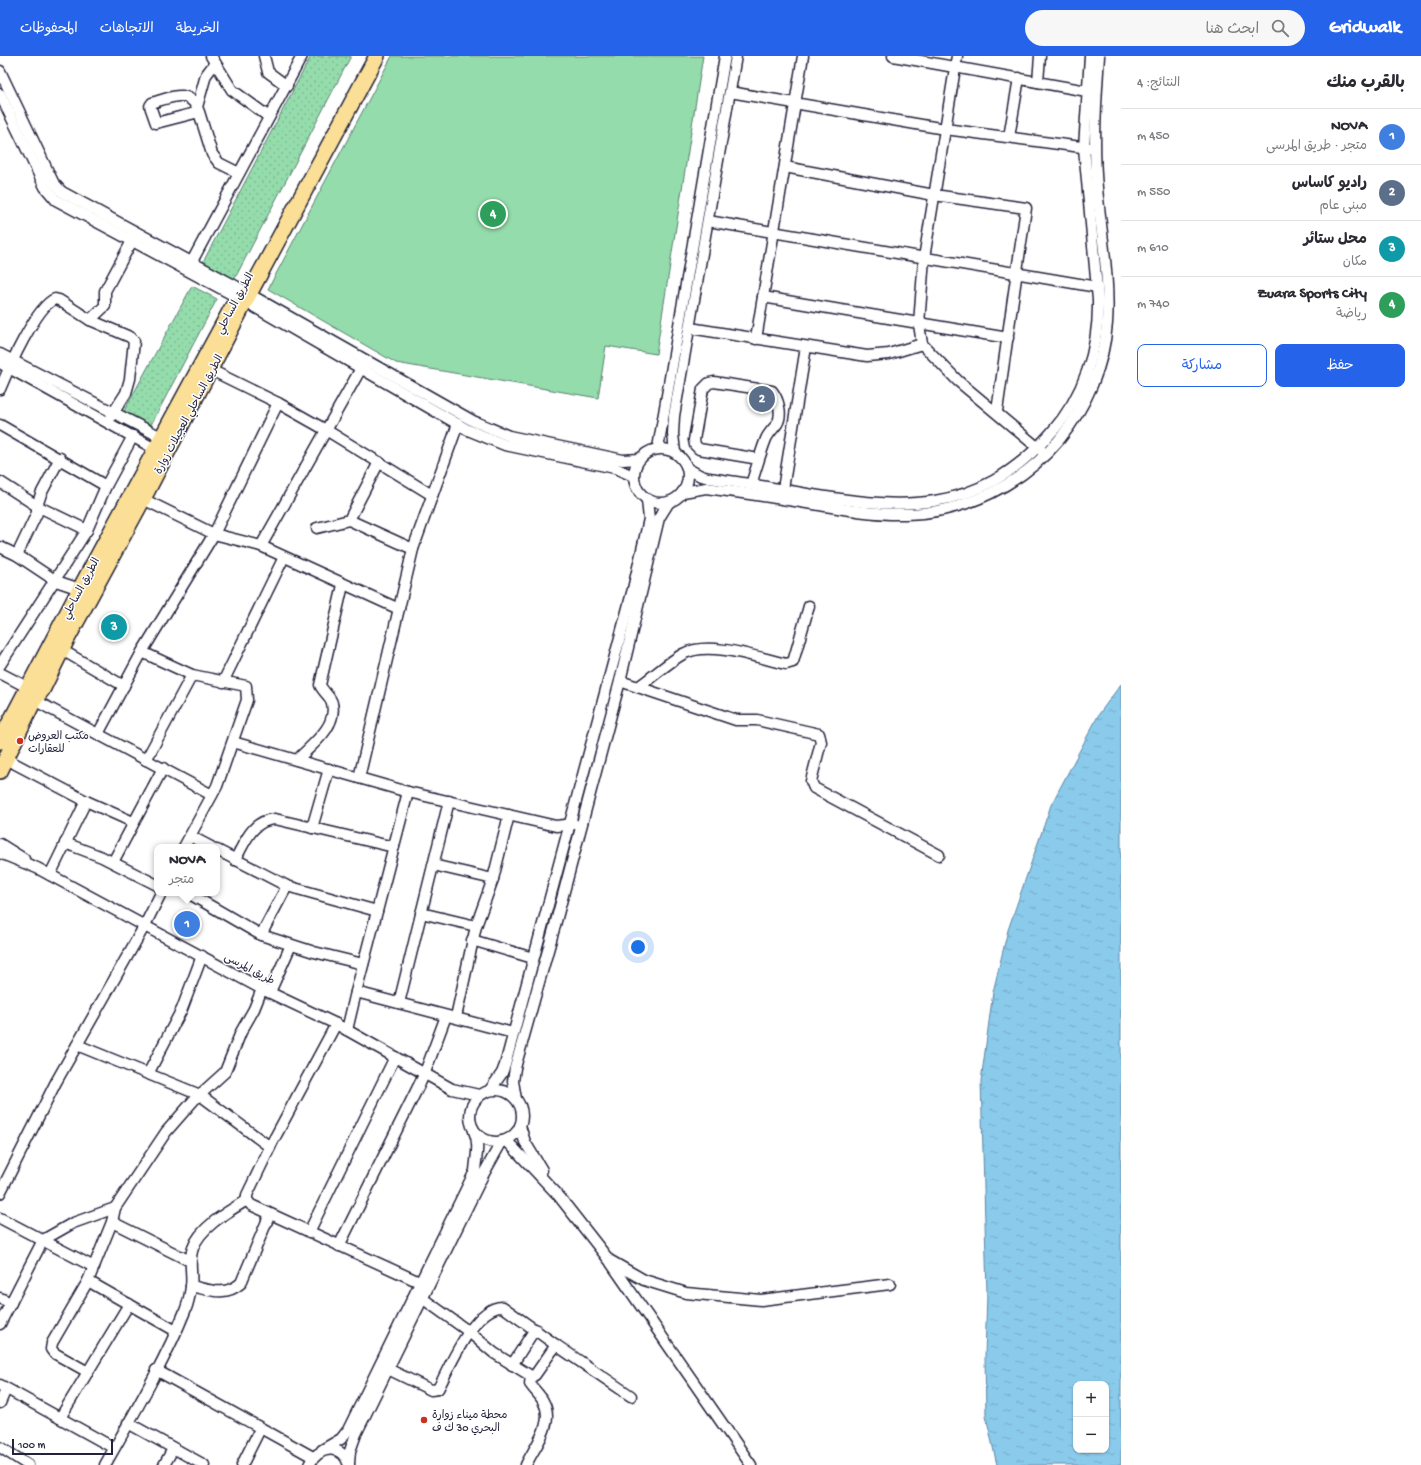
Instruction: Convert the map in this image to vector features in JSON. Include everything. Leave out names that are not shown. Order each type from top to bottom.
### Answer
[{"type":"highway","name":"الطريق الساحلي","points":[[0,741],[31,694],[80,589],[158,443],[243,296],[366,56]]},
{"type":"highway","name":"الطريق الساحلي العجيلات زوارة","points":[[3,765],[31,694],[42,690],[211,370],[243,296],[377,56]]},
{"type":"street","points":[[264,56],[268,72],[286,86]]},
{"type":"street","points":[[189,266],[302,56]]},
{"type":"street","points":[[658,448],[725,56]]},
{"type":"street","points":[[675,452],[673,434],[674,416],[736,56]]},
{"type":"street","points":[[756,339],[803,56]]},
{"type":"street","points":[[893,56],[1087,91]]},
{"type":"street","points":[[957,56],[924,258],[919,324],[922,344],[958,381],[997,411],[1042,451]]},
{"type":"street","points":[[1038,82],[1040,56]]},
{"type":"street","points":[[1042,451],[1074,401],[1090,364],[1098,318],[1097,287],[1084,148],[1090,56]]},
{"type":"street","points":[[688,470],[701,476],[751,484],[907,514],[963,504],[996,491],[1012,482],[1042,451],[1070,426],[1081,409],[1091,388],[1106,336],[1107,292],[1097,186],[1095,147],[1099,56]]},
{"type":"street","points":[[213,60],[235,93],[270,118]]},
{"type":"street","points":[[213,60],[206,75],[198,109],[215,159],[226,167],[239,173]]},
{"type":"street","points":[[0,71],[56,186],[68,196],[124,232],[132,241],[189,266]]},
{"type":"street","points":[[1009,137],[1019,78]]},
{"type":"street","points":[[730,92],[945,128],[1084,148],[1095,147]]},
{"type":"street","points":[[0,94],[45,186],[56,200],[124,232],[189,266],[363,364],[473,421],[498,437],[505,445],[614,468],[633,476]]},
{"type":"street","points":[[785,167],[934,195],[1026,208],[997,411]]},
{"type":"street","points":[[708,220],[1097,287]]},
{"type":"street","points":[[90,320],[105,306],[105,291],[132,241]]},
{"type":"street","points":[[694,244],[704,246]]},
{"type":"street","points":[[763,297],[1008,338]]},
{"type":"street","points":[[0,389],[11,364],[39,313],[52,300],[59,300],[90,320],[130,337],[134,341],[130,378],[126,393],[111,417]]},
{"type":"street","points":[[690,328],[806,348],[878,356],[922,344]]},
{"type":"street","points":[[783,490],[806,348]]},
{"type":"street","points":[[0,354],[11,364],[158,443]]},
{"type":"street","points":[[0,363],[11,364]]},
{"type":"street","points":[[363,364],[458,424],[498,437],[623,460],[639,459]]},
{"type":"street","points":[[261,546],[363,364]]},
{"type":"street","points":[[211,370],[278,403],[326,430],[432,495]]},
{"type":"street","points":[[751,484],[759,459],[766,437],[778,422],[780,414],[776,396],[772,391],[714,382],[709,383],[703,389],[694,440],[695,445],[699,449],[759,459]]},
{"type":"street","points":[[98,734],[142,652],[214,534],[278,403]]},
{"type":"street","points":[[111,417],[133,436],[158,443]]},
{"type":"street","points":[[359,778],[413,549],[458,424]]},
{"type":"street","points":[[0,425],[60,458],[106,486]]},
{"type":"street","points":[[0,665],[56,581],[87,530],[106,486],[133,436]]},
{"type":"street","points":[[658,448],[675,452],[683,460],[688,470],[688,477],[683,492],[677,498],[669,502],[658,503],[647,500],[640,494],[635,486],[633,476],[636,464],[644,454],[658,448]]},
{"type":"street","points":[[17,555],[37,513],[37,506],[41,494],[60,458]]},
{"type":"street","points":[[349,520],[379,462]]},
{"type":"street","points":[[0,482],[37,506],[87,530]]},
{"type":"street","points":[[683,492],[706,488],[874,508]]},
{"type":"street","points":[[143,499],[214,534],[261,546],[343,585],[399,609]]},
{"type":"street","points":[[349,1464],[353,1442],[422,1298],[424,1284],[475,1171],[478,1145],[477,1138],[470,1122],[470,1110],[479,1096],[490,1090],[502,1074],[637,574],[649,519],[647,500]]},
{"type":"street","points":[[474,1130],[486,1140],[492,1142],[504,1141],[512,1137],[520,1126],[522,1112],[516,1098],[513,1081],[515,1068],[582,826],[620,681],[660,518],[669,502]]},
{"type":"street","points":[[317,528],[349,520],[413,549]]},
{"type":"street","points":[[0,546],[17,555],[56,581],[80,589]]},
{"type":"street","points":[[223,682],[284,557]]},
{"type":"street","points":[[297,760],[326,731],[333,710],[332,701],[322,691],[320,685],[343,585]]},
{"type":"street","points":[[638,687],[684,654],[703,650],[719,648],[786,664],[793,662],[809,606]]},
{"type":"street","points":[[62,650],[124,686]]},
{"type":"street","points":[[142,652],[192,675],[246,686],[248,691],[247,700],[233,742],[212,795],[186,844]]},
{"type":"street","points":[[0,673],[31,694],[98,734],[212,795]]},
{"type":"street","points":[[146,760],[192,675]]},
{"type":"street","points":[[620,681],[736,720],[757,720],[819,734],[822,742],[811,781],[814,788],[939,855]]},
{"type":"street","points":[[233,742],[408,792],[556,826],[570,824],[582,826]]},
{"type":"street","points":[[3,765],[134,822]]},
{"type":"street","points":[[113,862],[163,768]]},
{"type":"street","points":[[312,828],[329,769]]},
{"type":"street","points":[[348,1030],[363,964],[408,792]]},
{"type":"street","points":[[50,875],[86,801]]},
{"type":"street","points":[[399,1003],[449,801]]},
{"type":"street","points":[[339,1246],[451,1016],[476,926],[493,879],[509,815]]},
{"type":"street","points":[[235,860],[249,834],[262,821],[275,819],[394,847]]},
{"type":"street","points":[[190,836],[205,844]]},
{"type":"street","points":[[65,843],[113,862],[154,883]]},
{"type":"street","name":"طريق المرسى","points":[[0,844],[50,875],[266,990],[348,1030],[452,1089],[465,1100],[470,1110]]},
{"type":"street","points":[[220,852],[287,886],[377,911]]},
{"type":"street","name":"طريق المرسى","points":[[0,853],[38,868]]},
{"type":"street","points":[[433,865],[493,879]]},
{"type":"street","points":[[261,935],[287,886]]},
{"type":"street","points":[[0,1193],[56,1082],[145,925],[159,896]]},
{"type":"street","points":[[193,896],[261,935],[291,945],[363,964]]},
{"type":"street","points":[[421,913],[476,926]]},
{"type":"street","points":[[472,940],[533,958]]},
{"type":"street","points":[[88,1372],[54,1353],[51,1349],[63,1322],[88,1281],[112,1222],[115,1208],[166,1132],[200,1095],[225,1072],[241,1032],[291,945]]},
{"type":"street","points":[[148,1074],[182,1009],[202,956]]},
{"type":"street","points":[[356,992],[513,1033]]},
{"type":"street","points":[[336,1024],[270,1147],[247,1195],[247,1200],[251,1205],[424,1284]]},
{"type":"street","points":[[77,1045],[200,1095],[270,1147]]},
{"type":"street","points":[[309,1232],[395,1057]]},
{"type":"street","name":"طريق المرسى","points":[[452,1089],[479,1096]]},
{"type":"street","points":[[490,1090],[504,1091],[516,1098]]},
{"type":"street","points":[[520,1126],[529,1150],[558,1195],[609,1260],[751,1465]]},
{"type":"street","points":[[504,1141],[558,1195]]},
{"type":"street","points":[[156,1370],[260,1429],[311,1461],[322,1450],[341,1439],[348,1430],[424,1284],[483,1175],[504,1141]]},
{"type":"street","points":[[105,1465],[156,1370],[185,1310],[191,1286],[190,1261],[192,1248],[202,1234],[227,1212],[247,1200]]},
{"type":"street","points":[[0,1324],[43,1240],[73,1223],[115,1208]]},
{"type":"street","points":[[191,1286],[220,1292],[233,1290],[241,1282],[270,1214]]},
{"type":"street","points":[[0,1218],[94,1267]]},
{"type":"street","points":[[112,1222],[190,1261]]},
{"type":"street","points":[[609,1260],[644,1280],[686,1293],[761,1300],[890,1284]]},
{"type":"street","points":[[88,1281],[176,1331]]},
{"type":"street","points":[[0,1298],[11,1303]]},
{"type":"street","points":[[422,1298],[468,1331],[494,1353],[531,1376]]},
{"type":"street","points":[[60,1418],[129,1304]]},
{"type":"street","points":[[388,1369],[431,1390],[438,1389],[468,1331],[490,1310],[503,1307],[631,1396]]},
{"type":"street","points":[[512,1365],[535,1329]]},
{"type":"street","points":[[531,1376],[535,1375],[556,1345]]},
{"type":"street","points":[[526,1465],[545,1429],[546,1415],[544,1402],[530,1384],[531,1376]]},
{"type":"street","points":[[0,1403],[3,1387],[114,1448]]},
{"type":"street","points":[[128,1423],[204,1465]]},
{"type":"street","points":[[242,1465],[260,1429]]},
{"type":"street","points":[[0,1447],[28,1465]]},
{"type":"street","points":[[164,1465],[173,1449]]},
{"type":"street","points":[[322,1450],[333,1450],[342,1454],[349,1464]]},
{"type":"green space","points":[[311,56],[351,56],[234,280],[202,264]]},
{"type":"green space","points":[[392,56],[703,56],[656,354],[606,346],[598,398],[396,363],[268,289]]},
{"type":"green space","points":[[192,286],[217,299],[151,425],[124,411]]},
{"type":"water","points":[[1121,684],[1121,1465],[997,1465],[986,1416],[985,1356],[987,1293],[981,1081],[993,992],[1008,930],[1051,805],[1099,714]]},
{"type":"place","name":"Zuara Sports City","points":[[493,214]]},
{"type":"place","name":"راديو كاساس","points":[[762,399]]},
{"type":"place","name":"محل ستائر","points":[[114,627]]},
{"type":"place","name":"مكتب العروض للعقارات","points":[[20,741]]},
{"type":"place","name":"NOVA","points":[[187,924]]},
{"type":"place","name":"محطة ميناء زوارة البحري 30 ك ف","points":[[424,1420]]}]
